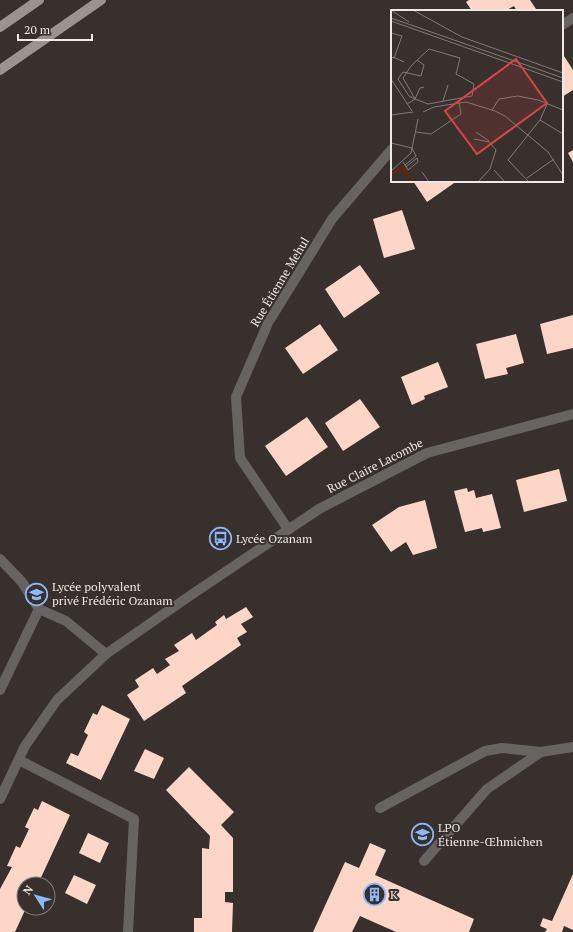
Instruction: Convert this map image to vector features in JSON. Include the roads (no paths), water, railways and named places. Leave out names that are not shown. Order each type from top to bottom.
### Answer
[{"type":"main road","points":[[0,27],[39,0]]},
{"type":"main road","points":[[0,70],[101,0]]},
{"type":"street","points":[[563,24],[573,18]]},
{"type":"street","name":"Rue Étienne Mehul","points":[[288,529],[240,458],[236,397],[268,323],[332,219],[391,150]]},
{"type":"street","name":"Rue Claire Lacombe","points":[[0,799],[25,746],[57,700],[106,654],[288,529],[319,509],[427,453],[573,414]]},
{"type":"street","points":[[0,558],[22,582],[39,609],[66,620],[106,654]]},
{"type":"street","points":[[0,690],[39,609]]},
{"type":"street","points":[[380,808],[485,751],[502,748],[541,752],[573,747]]},
{"type":"street","points":[[424,860],[487,789],[541,752]]},
{"type":"street","points":[[19,760],[134,819],[128,932]]},
{"type":"place","name":"Lycée Ozanam","points":[[221,539]]},
{"type":"place","name":"Lycée polyvalent privé Frédéric Ozanam","points":[[37,594]]},
{"type":"place","name":"LPO Étienne-Œhmichen","points":[[422,835]]},
{"type":"place","name":"K","points":[[375,895]]}]
